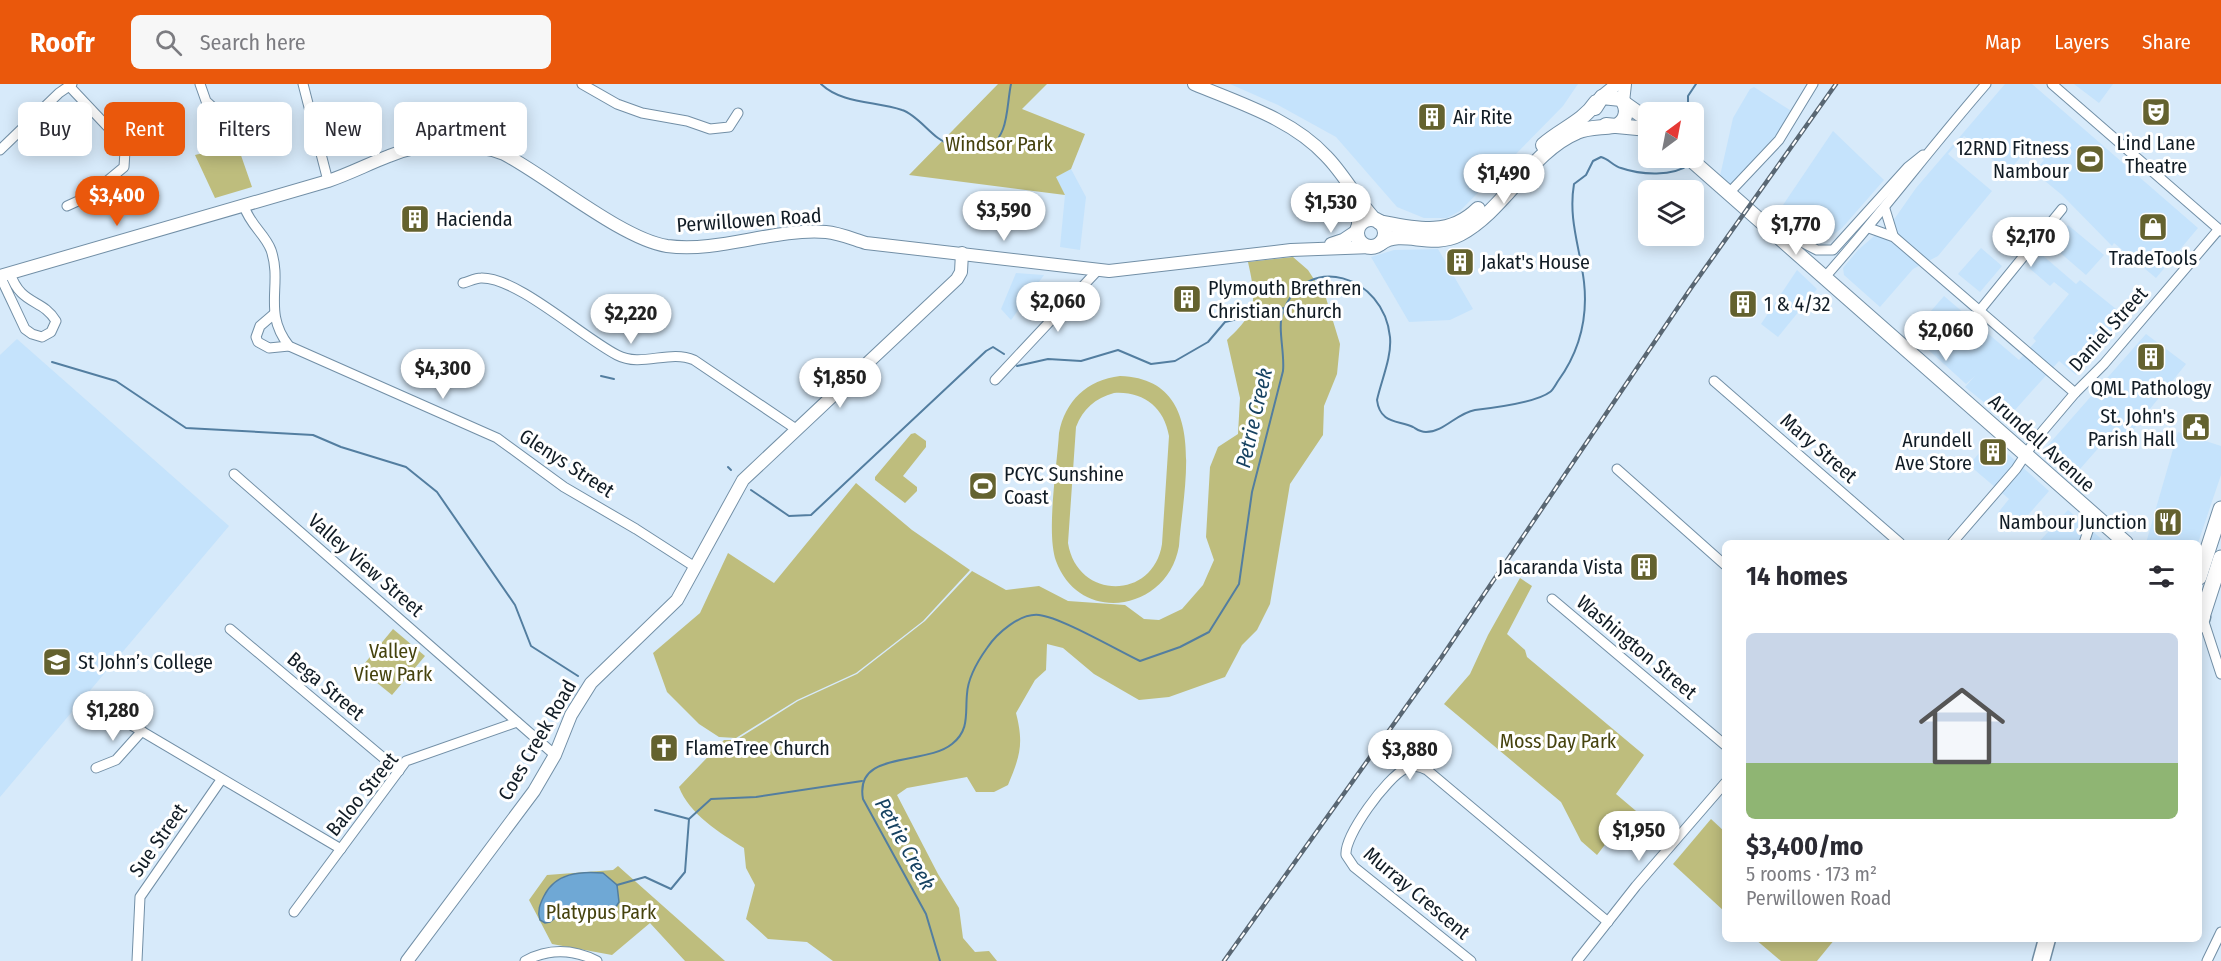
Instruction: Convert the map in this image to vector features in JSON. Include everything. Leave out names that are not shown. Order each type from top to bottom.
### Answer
[{"type":"highway","points":[[2041,961],[2046,942]]},
{"type":"highway","points":[[2052,961],[2056,942]]},
{"type":"main road","points":[[1378,221],[1385,233],[1376,245],[1360,242],[1358,229],[1367,220],[1378,221],[1429,230],[1444,229],[1466,220],[1555,134],[1586,117],[1598,100],[1615,96],[1638,112]]},
{"type":"main road","points":[[1598,100],[1596,116],[1604,124],[1638,128]]},
{"type":"main road","points":[[1614,126],[1624,120],[1624,102]]},
{"type":"main road","name":"Perwillowen Road","points":[[1376,245],[1392,237],[1433,241],[1462,233],[1482,218],[1564,139],[1583,130],[1614,126]]},
{"type":"main road","name":"Arundell Avenue","points":[[1700,168],[2123,540]]},
{"type":"main road","points":[[2202,568],[2221,509]]},
{"type":"main road","points":[[2202,612],[2221,558]]},
{"type":"street","points":[[200,84],[207,102]]},
{"type":"street","points":[[303,84],[328,181]]},
{"type":"street","points":[[582,84],[617,104],[710,129],[729,127],[738,113]]},
{"type":"street","points":[[1194,84],[1298,131],[1326,155],[1378,221]]},
{"type":"street","points":[[1598,100],[1617,84]]},
{"type":"street","points":[[1624,102],[1625,84]]},
{"type":"street","points":[[1729,193],[1779,140],[1813,84]]},
{"type":"street","points":[[1825,277],[1869,228],[1918,168],[1928,152],[1986,84]]},
{"type":"street","points":[[2052,84],[2220,230]]},
{"type":"street","points":[[0,150],[59,93],[71,85],[121,141],[125,151],[124,167],[89,196],[67,206]]},
{"type":"street","name":"Perwillowen Road","points":[[3,275],[244,207],[328,181],[400,153],[462,145],[487,147],[517,160],[628,231],[660,244],[696,246],[829,232],[866,243],[1098,270],[1126,270],[1339,242],[1358,229]]},
{"type":"street","points":[[1760,222],[1804,245],[1820,251],[1831,251],[1844,242],[1908,167],[1928,152]]},
{"type":"street","points":[[1346,179],[1357,208],[1358,229]]},
{"type":"street","points":[[244,207],[251,224],[271,250],[274,314],[278,332],[289,346]]},
{"type":"street","points":[[1885,208],[1889,229],[1894,237],[2074,393]]},
{"type":"street","points":[[1980,310],[2062,208]]},
{"type":"street","points":[[1869,228],[1894,237]]},
{"type":"street","name":"Daniel Street","points":[[1954,540],[2074,393],[2109,357],[2220,230]]},
{"type":"street","name":"Perwillowen Road","points":[[1291,250],[1376,245]]},
{"type":"street","name":"Coes Creek Road","points":[[412,959],[528,800],[555,755],[571,715],[591,683],[630,644],[668,611],[695,567],[738,487],[796,429],[957,279],[961,272],[962,253]]},
{"type":"street","points":[[995,380],[1098,270]]},
{"type":"street","points":[[3,275],[26,300],[50,312],[56,321],[51,332],[42,337],[25,329],[3,275]]},
{"type":"street","points":[[463,283],[481,278],[508,284],[618,356],[639,361],[681,356],[693,360],[796,429]]},
{"type":"street","name":"Glenys Street","points":[[274,314],[258,331],[258,342],[269,348],[289,346],[496,438],[564,487],[695,567]]},
{"type":"street","name":"Mary Street","points":[[1714,381],[1897,540]]},
{"type":"street","points":[[1617,469],[1722,562]]},
{"type":"street","name":"Valley View Street","points":[[234,474],[555,755]]},
{"type":"street","points":[[2085,540],[2089,526],[2097,518]]},
{"type":"street","name":"Washington Street","points":[[1552,599],[1722,742]]},
{"type":"street","points":[[2202,623],[2221,674]]},
{"type":"street","name":"Bega Street","points":[[230,629],[399,771]]},
{"type":"street","points":[[99,706],[341,849]]},
{"type":"street","name":"Baloo Street","points":[[294,912],[406,761],[518,722]]},
{"type":"street","points":[[96,768],[116,760],[142,731]]},
{"type":"street","name":"Murray Crescent","points":[[1472,961],[1354,867],[1346,855],[1348,842],[1380,793],[1400,771],[1412,766],[1427,770],[1608,922]]},
{"type":"street","name":"Sue Street","points":[[137,961],[140,897],[221,780]]},
{"type":"street","points":[[1577,961],[1722,787]]},
{"type":"street","points":[[2207,961],[2221,932]]},
{"type":"street","points":[[525,961],[543,953],[559,951],[576,952],[597,961]]},
{"type":"shaded area","points":[[1230,84],[1578,84],[1563,106],[1460,211],[1447,218],[1424,218],[1397,207],[1336,137],[1278,105]]},
{"type":"shaded area","points":[[2005,84],[2032,84],[2198,228],[2156,278],[2114,243],[2112,246],[2062,195],[2034,172],[2044,160],[2029,147],[2008,172],[1964,136],[1948,154],[1992,191],[1938,256],[1913,269],[1880,307],[1844,275],[1843,268],[1858,250],[1895,218],[1916,188]]},
{"type":"shaded area","points":[[2074,84],[2113,84],[2099,103]]},
{"type":"shaded area","points":[[1754,87],[1793,112],[1776,135],[1730,185],[1720,176],[1733,118],[1750,89]]},
{"type":"shaded area","points":[[1833,131],[1884,180],[1842,228],[1829,238],[1819,238],[1781,208]]},
{"type":"shaded area","points":[[1071,169],[1086,197],[1080,250],[1060,247],[1065,195],[1055,177]]},
{"type":"shaded area","points":[[2068,225],[2104,255],[2086,275],[2050,244]]},
{"type":"shaded area","points":[[1981,248],[2002,266],[1980,292],[1958,274]]},
{"type":"shaded area","points":[[1438,249],[1473,309],[1450,320],[1409,322],[1371,257],[1394,250]]},
{"type":"shaded area","points":[[2041,254],[2076,284],[2080,280],[2126,317],[2076,375],[2059,361],[2006,420],[1965,387],[1975,376],[1966,384],[1911,334],[1944,296],[2019,360],[2036,341],[2033,338],[2069,294],[2054,282],[2050,286],[2029,268]]},
{"type":"shaded area","points":[[1797,270],[1817,289],[1778,337],[1761,324]]},
{"type":"shaded area","points":[[1016,273],[1044,275],[1011,320],[1001,309]]},
{"type":"shaded area","points":[[2146,334],[2186,364],[2121,445],[2109,436],[2072,478],[2042,452]]},
{"type":"shaded area","name":"St John’s College","points":[[17,339],[229,526],[0,797],[0,355]]},
{"type":"shaded area","points":[[2178,432],[2221,446],[2221,475],[2199,540],[2147,540]]},
{"type":"shaded area","points":[[1991,439],[2049,491],[2015,530],[1997,514],[2009,499],[1969,465]]},
{"type":"shaded area","points":[[2068,510],[2103,540],[2041,540]]},
{"type":"green space","name":"Windsor Park","points":[[998,84],[1047,84],[1022,109],[1085,134],[1071,169],[1056,177],[1065,195],[909,175]]},
{"type":"green space","points":[[195,155],[241,156],[252,187],[215,198]]},
{"type":"green space","points":[[1293,257],[1308,270],[1326,298],[1340,344],[1337,374],[1324,406],[1323,435],[1290,484],[1270,604],[1257,630],[1242,645],[1225,677],[1169,697],[1139,700],[1094,674],[1063,648],[1047,644],[1046,670],[1035,680],[1016,713],[1020,733],[1020,750],[1008,785],[994,792],[976,792],[967,777],[907,788],[897,795],[938,874],[959,908],[963,938],[975,952],[989,951],[997,961],[833,961],[807,942],[768,939],[746,919],[755,885],[746,868],[744,848],[698,814],[690,806],[679,787],[724,740],[736,740],[798,701],[857,674],[925,621],[972,571],[1006,590],[1039,586],[1068,601],[1125,605],[1144,619],[1159,620],[1182,609],[1203,585],[1214,560],[1206,537],[1210,467],[1218,447],[1238,434],[1240,398],[1227,340],[1244,322],[1252,306],[1253,287],[1248,262]]},
{"type":"green space","points":[[1120,376],[1149,382],[1168,396],[1180,416],[1185,440],[1186,467],[1179,546],[1172,568],[1159,585],[1142,596],[1122,602],[1103,602],[1084,595],[1068,582],[1056,561],[1052,534],[1059,433],[1062,422],[1066,411],[1079,394],[1097,382]],"holes":[[[1114,393],[1143,398],[1157,409],[1169,436],[1162,544],[1156,563],[1145,576],[1131,584],[1115,586],[1099,583],[1085,575],[1074,562],[1068,543],[1076,427],[1082,415],[1095,401]]]},
{"type":"green space","points":[[915,433],[926,441],[926,447],[903,476],[917,487],[917,491],[905,503],[875,480],[875,477],[911,434]]},
{"type":"green space","points":[[856,483],[912,530],[970,570],[923,621],[856,673],[797,700],[736,738],[719,737],[699,724],[667,692],[653,653],[700,613],[728,553],[774,583]]},
{"type":"green space","name":"Moss Day Park","points":[[1520,578],[1532,586],[1507,634],[1525,650],[1527,657],[1644,755],[1616,794],[1662,833],[1650,849],[1620,825],[1597,855],[1581,841],[1561,802],[1444,704],[1470,674],[1488,635]]},
{"type":"green space","name":"Valley View Park","points":[[393,629],[425,656],[392,695],[360,669]]},
{"type":"green space","points":[[1711,819],[1722,829],[1722,909],[1673,864]]},
{"type":"green space","name":"Platypus Park","points":[[618,866],[725,961],[685,961],[650,923],[612,955],[552,944],[529,900],[547,875],[613,870]]},
{"type":"green space","points":[[1759,942],[1833,942],[1817,961],[1781,961]]},
{"type":"water","points":[[577,873],[603,873],[617,885],[619,902],[614,910],[567,908],[550,922],[545,923],[540,920],[541,902],[555,882]]},
{"type":"waterway","points":[[821,84],[849,99],[907,112],[938,138],[964,150],[983,149],[998,139],[1005,124],[1011,84]]},
{"type":"waterway","name":"Petrie Creek","points":[[1688,102],[1688,96],[1696,84]]},
{"type":"waterway","name":"Petrie Creek","points":[[940,961],[926,914],[863,799],[863,783],[869,773],[880,766],[940,751],[958,739],[964,727],[968,688],[977,664],[997,636],[1024,617],[1039,615],[1060,621],[1140,661],[1180,647],[1209,632],[1239,584],[1252,492],[1283,371],[1281,318],[1294,293],[1309,281],[1325,277],[1343,278],[1360,286],[1374,298],[1385,316],[1390,337],[1388,361],[1377,400],[1382,413],[1390,420],[1422,432],[1433,431],[1468,412],[1535,399],[1551,391],[1565,370],[1577,346],[1583,321],[1585,295],[1573,221],[1574,184],[1586,175],[1593,161],[1601,157],[1618,167],[1647,173],[1666,173],[1683,168]]},
{"type":"waterway","points":[[1017,366],[1048,359],[1081,361],[1118,350],[1151,364],[1175,361],[1208,342],[1225,322],[1284,308]]},
{"type":"waterway","points":[[751,490],[789,516],[811,515],[986,351],[993,347],[1004,354]]},
{"type":"waterway","points":[[52,362],[116,381],[186,428],[313,435],[341,447],[406,467],[437,492],[515,605],[531,646],[578,676]]},
{"type":"waterway","points":[[601,376],[614,379]]},
{"type":"waterway","points":[[728,467],[731,470]]},
{"type":"waterway","points":[[617,885],[645,877],[671,889],[685,872],[689,819],[711,799],[756,797],[862,781]]},
{"type":"waterway","points":[[655,810],[689,819]]},
{"type":"railway","points":[[1224,961],[1441,658],[1691,288],[1836,84]]},
{"type":"place","name":"Lind Lane Theatre","points":[[2156,112]]},
{"type":"place","name":"Air Rite","points":[[1432,117]]},
{"type":"place","name":"12RND Fitness Nambour","points":[[2090,159]]},
{"type":"place","name":"Hacienda","points":[[415,219]]},
{"type":"place","name":"TradeTools","points":[[2153,227]]},
{"type":"place","name":"Jakat's House","points":[[1460,262]]},
{"type":"place","name":"Plymouth Brethren Christian Church","points":[[1187,299]]},
{"type":"place","name":"1 & 4/32","points":[[1743,304]]},
{"type":"place","name":"QML Pathology","points":[[2151,357]]},
{"type":"place","name":"St. John's Parish Hall","points":[[2196,427]]},
{"type":"place","name":"Arundell Ave Store","points":[[1993,452]]},
{"type":"place","name":"PCYC Sunshine Coast","points":[[983,486]]},
{"type":"place","name":"Nambour Junction","points":[[2168,522]]},
{"type":"place","name":"Jacaranda Vista","points":[[1644,567]]},
{"type":"place","name":"St John’s College","points":[[57,662]]},
{"type":"place","name":"FlameTree Church","points":[[664,748]]}]
